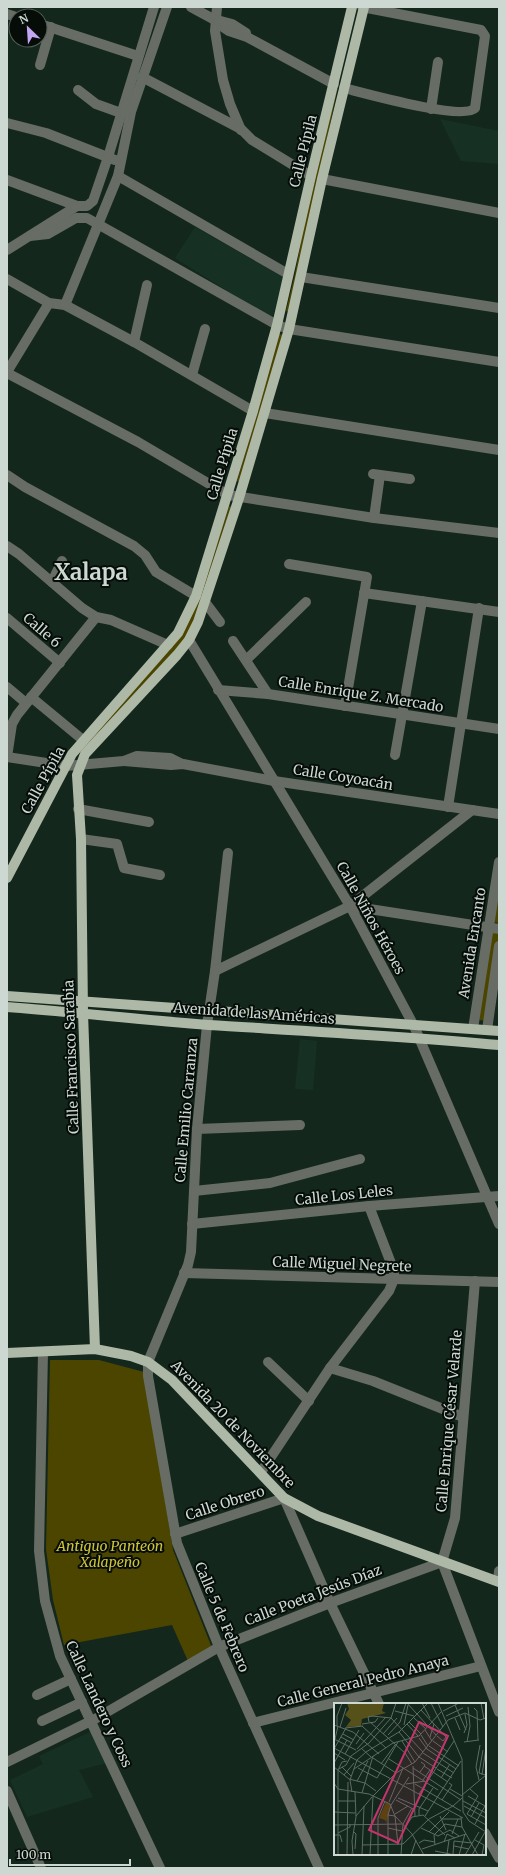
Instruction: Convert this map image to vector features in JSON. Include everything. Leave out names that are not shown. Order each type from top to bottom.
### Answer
[{"type":"main road","name":"Calle Pípila","points":[[80,764],[85,754],[189,640],[228,495],[277,325],[352,7]]},
{"type":"main road","name":"Calle Pípila","points":[[7,878],[72,754],[178,633],[201,599],[239,498],[266,413],[290,329],[322,179],[363,7]]},
{"type":"main road","name":"Calle Francisco Sarabia","points":[[80,764],[77,775],[94,1349]]},
{"type":"main road","name":"Avenida de las Américas","points":[[7,996],[210,1012],[499,1031]]},
{"type":"main road","name":"Avenida de las Américas","points":[[7,1007],[207,1025],[419,1037],[499,1045]]},
{"type":"main road","name":"Avenida 20 de Noviembre","points":[[7,1353],[94,1349],[131,1356],[148,1362],[172,1380],[261,1472],[284,1498],[318,1516],[442,1562],[499,1578]]},
{"type":"street","points":[[7,180],[77,206],[88,206],[93,201],[154,7]]},
{"type":"street","points":[[65,305],[118,176],[131,112],[167,7]]},
{"type":"street","points":[[191,7],[215,20],[229,31],[247,37],[334,84]]},
{"type":"street","points":[[216,7],[215,31],[226,93],[246,136]]},
{"type":"street","points":[[344,88],[431,109],[468,113],[473,111],[475,108],[485,36],[484,32],[481,30],[363,7]]},
{"type":"street","points":[[48,26],[138,56]]},
{"type":"street","points":[[40,65],[51,27]]},
{"type":"street","points":[[431,109],[438,62]]},
{"type":"street","points":[[141,80],[246,136],[311,176]]},
{"type":"street","points":[[78,90],[96,104],[121,113]]},
{"type":"street","points":[[7,123],[46,133],[120,162]]},
{"type":"street","points":[[118,176],[288,274]]},
{"type":"street","points":[[322,179],[499,213]]},
{"type":"street","points":[[7,250],[77,206]]},
{"type":"street","points":[[30,236],[48,234],[76,218],[87,218],[277,325],[290,329],[499,362]]},
{"type":"street","points":[[301,277],[499,308]]},
{"type":"street","points":[[7,279],[49,303],[65,305],[134,342],[253,411]]},
{"type":"street","points":[[134,342],[147,285]]},
{"type":"street","points":[[49,303],[7,372],[138,442],[228,495],[239,498],[374,518],[499,534]]},
{"type":"street","points":[[192,375],[206,329]]},
{"type":"street","points":[[266,413],[499,450]]},
{"type":"street","points":[[374,518],[376,474],[410,479]]},
{"type":"street","points":[[7,475],[25,487],[134,546],[145,555],[156,572],[201,599],[220,622]]},
{"type":"street","points":[[7,546],[19,554],[82,608],[96,617],[111,620],[168,645]]},
{"type":"street","points":[[52,582],[62,561]]},
{"type":"street","points":[[288,564],[367,577],[345,706]]},
{"type":"street","points":[[364,589],[422,601],[499,612]]},
{"type":"street","points":[[395,755],[422,601]]},
{"type":"street","points":[[246,660],[306,602]]},
{"type":"street","points":[[448,807],[479,608]]},
{"type":"street","points":[[7,757],[12,724],[29,700],[96,617]]},
{"type":"street","name":"Calle 6","points":[[7,618],[60,663]]},
{"type":"street","name":"Calle Niños Héroes","points":[[189,640],[350,906],[414,1026],[499,1224]]},
{"type":"street","points":[[234,642],[268,694]]},
{"type":"street","points":[[7,687],[29,700],[83,740]]},
{"type":"street","name":"Calle Enrique Z. Mercado","points":[[218,690],[268,694],[499,728]]},
{"type":"street","name":"Calle Coyoacán","points":[[7,757],[66,766],[124,761],[171,765],[183,764],[274,781],[499,814]]},
{"type":"street","points":[[78,809],[149,822]]},
{"type":"street","points":[[215,971],[350,906],[472,810]]},
{"type":"street","points":[[80,839],[117,844],[124,868],[160,875]]},
{"type":"street","name":"Calle Emilio Carranza","points":[[148,1362],[184,1274],[191,1252],[197,1129],[207,1025],[210,1012],[228,853]]},
{"type":"street","name":"Avenida Encanto","points":[[473,1029],[499,862]]},
{"type":"street","points":[[350,906],[499,929]]},
{"type":"street","name":"Avenida Encanto","points":[[488,1030],[499,946]]},
{"type":"street","points":[[197,1129],[300,1125]]},
{"type":"street","points":[[194,1191],[270,1183],[360,1160]]},
{"type":"street","name":"Calle Los Leles","points":[[192,1224],[369,1206],[499,1196]]},
{"type":"street","points":[[261,1472],[330,1368],[389,1291],[394,1279],[392,1263],[369,1206]]},
{"type":"street","name":"Calle Miguel Negrete","points":[[184,1274],[499,1282]]},
{"type":"street","name":"Calle Enrique César Velarde","points":[[442,1562],[455,1518],[475,1281]]},
{"type":"street","name":"Calle Landero y Coss","points":[[43,1352],[39,1551],[45,1602],[60,1656],[160,1868]]},
{"type":"street","name":"Calle 5 de Febrero","points":[[148,1362],[148,1376],[177,1542],[219,1647],[319,1868]]},
{"type":"street","points":[[268,1362],[309,1401]]},
{"type":"street","points":[[330,1368],[373,1381],[463,1416]]},
{"type":"street","points":[[284,1498],[330,1603],[379,1703]]},
{"type":"street","name":"Calle Obrero","points":[[175,1534],[284,1498]]},
{"type":"street","points":[[442,1562],[499,1712]]},
{"type":"street","name":"Calle Poeta Jesús Díaz","points":[[7,1762],[95,1719],[219,1647],[330,1603],[442,1562]]},
{"type":"street","name":"Calle General Pedro Anaya","points":[[336,1703],[481,1666]]},
{"type":"street","points":[[37,1695],[71,1679]]},
{"type":"street","points":[[42,1721],[82,1702]]},
{"type":"street","name":"Calle General Pedro Anaya","points":[[253,1723],[334,1704]]},
{"type":"street","points":[[7,1791],[41,1868]]},
{"type":"street","points":[[486,1835],[499,1858]]},
{"type":"shaded area","points":[[440,119],[499,131],[499,164],[461,161]]},
{"type":"shaded area","points":[[195,227],[283,277],[272,319],[175,258]]},
{"type":"shaded area","points":[[300,1039],[317,1041],[313,1090],[295,1089]]},
{"type":"shaded area","points":[[92,1731],[108,1763],[79,1770],[93,1797],[27,1817],[10,1780],[43,1764],[39,1756]]},
{"type":"green space","points":[[338,86],[291,312],[286,311],[295,274],[314,172]]},
{"type":"green space","points":[[279,334],[284,335],[242,482],[237,481]]},
{"type":"green space","points":[[229,506],[233,507],[194,623],[185,639],[86,750],[82,747],[165,655],[200,596]]},
{"type":"green space","points":[[499,887],[499,923],[493,922]]},
{"type":"green space","points":[[491,932],[499,934],[486,1021],[479,1020]]},
{"type":"green space","name":"Antiguo Panteón Xalapeño","points":[[50,1360],[99,1360],[144,1372],[173,1550],[212,1648],[188,1661],[172,1625],[64,1645],[53,1600],[46,1549]]},
{"type":"district","name":"Xalapa","points":[[91,572]]}]
